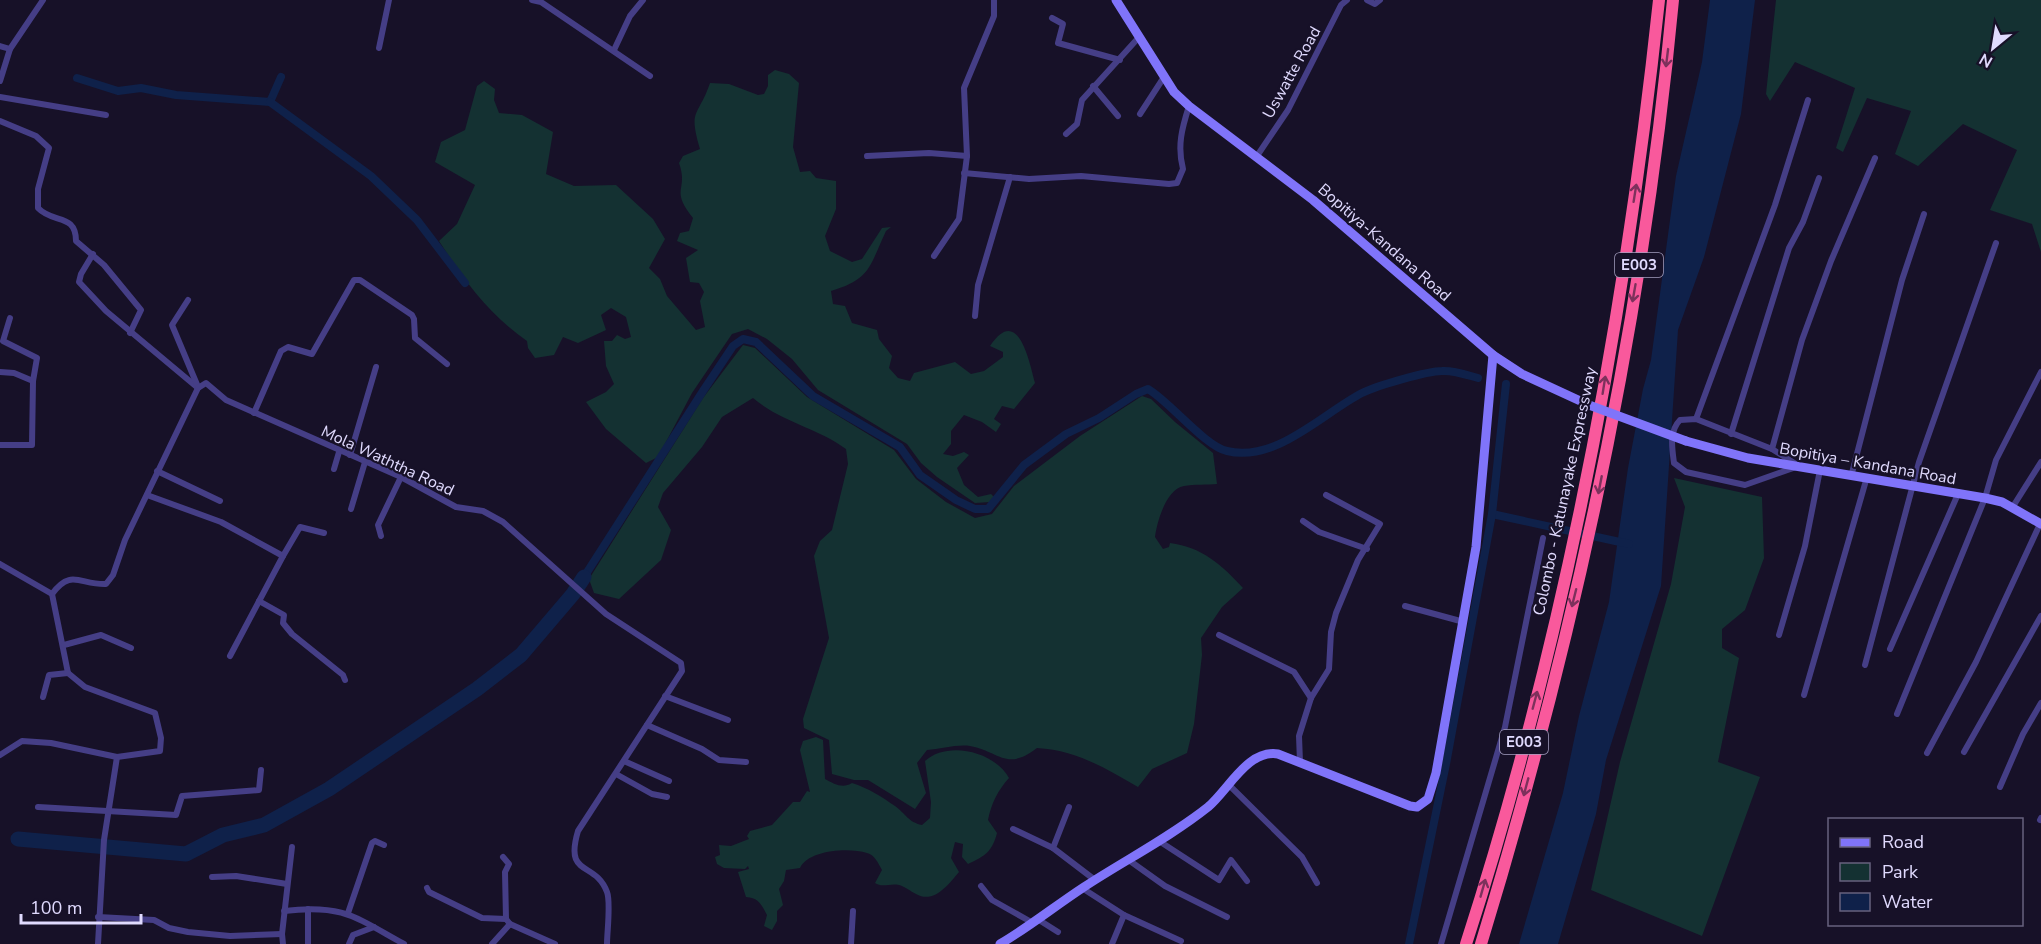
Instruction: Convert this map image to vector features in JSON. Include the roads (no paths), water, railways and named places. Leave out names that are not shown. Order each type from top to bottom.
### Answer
[{"type":"highway","name":"Colombo - Katunayake Expressway","points":[[1466,944],[1538,692],[1574,538],[1603,392],[1634,201],[1659,0]]},
{"type":"highway","name":"Colombo - Katunayake Expressway","points":[[1481,944],[1542,729],[1589,535],[1637,277],[1673,0]]},
{"type":"street","points":[[0,81],[10,49],[43,0]]},
{"type":"street","points":[[379,48],[389,0]]},
{"type":"street","points":[[532,0],[541,2],[614,50],[631,66],[650,76]]},
{"type":"street","points":[[614,50],[631,14],[643,0]]},
{"type":"street","points":[[934,255],[959,219],[967,156],[964,88],[994,16],[994,0]]},
{"type":"street","name":"Bopitiya-Kandana Road","points":[[1116,0],[1174,92],[1189,106],[1313,200],[1493,355],[1522,374],[1589,405],[1686,441]]},
{"type":"street","name":"Uswatte Road","points":[[1257,156],[1288,110],[1341,5],[1347,0]]},
{"type":"street","points":[[1367,0],[1375,4],[1380,0]]},
{"type":"street","points":[[1052,18],[1063,24],[1058,43],[1120,60]]},
{"type":"street","points":[[1066,134],[1077,124],[1082,100],[1140,36]]},
{"type":"street","points":[[0,46],[10,49]]},
{"type":"street","points":[[1140,114],[1164,77]]},
{"type":"street","points":[[1094,86],[1118,116]]},
{"type":"street","points":[[0,97],[106,116]]},
{"type":"street","points":[[1696,419],[1775,205],[1808,100]]},
{"type":"street","points":[[964,173],[1010,177],[1081,176],[1177,183],[1184,169],[1179,155],[1180,132],[1189,106]]},
{"type":"street","points":[[0,121],[36,136],[50,148],[38,189],[38,208],[43,213],[73,225],[76,229],[76,241],[93,254],[141,310],[130,333]]},
{"type":"street","points":[[867,156],[929,153],[967,156]]},
{"type":"street","points":[[1772,448],[1802,340],[1831,261],[1875,158]]},
{"type":"street","points":[[975,316],[978,285],[1010,177]]},
{"type":"street","points":[[1731,434],[1789,248],[1803,222],[1819,178]]},
{"type":"street","points":[[1852,473],[1902,280],[1924,214]]},
{"type":"street","points":[[1865,665],[1919,462],[1996,243]]},
{"type":"street","points":[[93,254],[79,282],[130,333],[198,388]]},
{"type":"street","points":[[254,413],[281,351],[288,347],[312,354],[354,280],[360,280],[412,315],[415,338],[447,364]]},
{"type":"street","points":[[52,594],[66,579],[106,584],[113,575],[125,540],[198,388],[172,325],[188,300]]},
{"type":"street","points":[[0,445],[32,445],[33,381],[37,358],[3,341],[10,318]]},
{"type":"street","points":[[1000,944],[1036,922],[1082,888],[1130,861],[1208,807],[1254,759],[1263,753],[1278,754],[1300,762],[1398,803],[1417,807],[1428,799],[1436,773],[1464,622],[1480,515],[1493,355]]},
{"type":"street","points":[[350,455],[376,367]]},
{"type":"street","points":[[0,372],[14,373],[33,381]]},
{"type":"street","points":[[1898,714],[1985,498],[1996,460],[2041,372]]},
{"type":"street","name":"Mola Waththa Road","points":[[198,388],[206,383],[226,400],[339,452],[401,477],[456,507],[483,511],[503,522],[579,591],[639,638],[681,663],[682,671],[578,831],[572,852],[575,860],[607,892],[607,944]]},
{"type":"street","points":[[1696,419],[1772,448],[1799,466],[1745,485],[1686,472],[1674,463],[1672,444],[1675,425],[1680,420],[1696,419]]},
{"type":"street","name":"Bopitiya – Kandana Road","points":[[1686,441],[1748,458],[1852,473],[1985,498],[2012,508],[2041,524]]},
{"type":"street","points":[[334,469],[339,452]]},
{"type":"street","points":[[351,509],[365,462]]},
{"type":"street","points":[[2012,508],[2041,462]]},
{"type":"street","points":[[1779,635],[1805,546],[1820,470]]},
{"type":"street","points":[[157,471],[220,501]]},
{"type":"street","points":[[1804,695],[1868,476]]},
{"type":"street","points":[[381,536],[378,525],[401,477]]},
{"type":"street","points":[[1890,649],[1958,494]]},
{"type":"street","points":[[147,495],[221,522],[283,556]]},
{"type":"street","points":[[1300,762],[1299,736],[1311,698],[1329,669],[1331,632],[1336,613],[1358,561],[1380,524],[1326,495]]},
{"type":"street","points":[[1303,521],[1319,532],[1367,549]]},
{"type":"street","points":[[1927,753],[1976,662],[2041,524]]},
{"type":"street","points":[[230,657],[300,527],[324,533]]},
{"type":"street","points":[[1442,944],[1506,727],[1543,538]]},
{"type":"street","points":[[0,564],[52,594],[68,672],[85,687],[155,713],[159,720],[160,751],[117,757],[51,743],[22,741],[0,755]]},
{"type":"street","points":[[259,601],[284,615],[283,623],[292,634],[343,675],[345,680]]},
{"type":"street","points":[[1405,606],[1464,622]]},
{"type":"street","points":[[1964,752],[2041,616]]},
{"type":"street","points":[[64,645],[101,635],[131,648]]},
{"type":"street","points":[[1219,635],[1294,672],[1311,698]]},
{"type":"street","points":[[43,697],[49,675],[68,672]]},
{"type":"street","points":[[665,696],[728,720]]},
{"type":"street","points":[[2000,787],[2023,734],[2041,703]]},
{"type":"street","points":[[647,725],[702,749],[719,760],[746,762]]},
{"type":"street","points":[[98,944],[104,840],[117,757]]},
{"type":"street","points":[[624,761],[669,781]]},
{"type":"street","points":[[38,807],[176,815],[182,796],[259,790],[261,770]]},
{"type":"street","points":[[616,774],[652,794],[667,797]]},
{"type":"street","points":[[1229,785],[1302,857],[1317,883]]},
{"type":"street","points":[[1053,848],[1069,807]]},
{"type":"street","points":[[1013,829],[1053,848],[1095,880]]},
{"type":"street","points":[[348,913],[372,843],[375,841],[384,845]]},
{"type":"street","points":[[1159,841],[1219,880],[1231,860],[1247,881]]},
{"type":"street","points":[[283,944],[284,911],[292,847]]},
{"type":"street","points":[[492,944],[508,921],[505,872],[509,864],[503,857]]},
{"type":"street","points":[[1130,861],[1165,886],[1227,917]]},
{"type":"street","points":[[212,877],[246,877],[287,884]]},
{"type":"street","points":[[981,886],[992,900],[1058,932]]},
{"type":"street","points":[[428,888],[429,892],[482,918],[508,921],[555,944]]},
{"type":"street","points":[[1082,888],[1124,915],[1181,941]]},
{"type":"street","points":[[308,909],[308,944]]},
{"type":"street","points":[[284,911],[308,909],[348,913],[404,944]]},
{"type":"street","points":[[851,944],[853,911]]},
{"type":"street","points":[[1112,944],[1124,915]]},
{"type":"street","points":[[98,916],[154,920],[169,928],[188,932],[230,936],[282,934]]},
{"type":"street","points":[[349,944],[353,935],[374,927]]},
{"type":"water","points":[[1710,0],[1755,0],[1741,114],[1704,257],[1678,330],[1661,586],[1606,760],[1596,814],[1558,944],[1519,944],[1563,793],[1579,716],[1609,602],[1628,468],[1651,360],[1676,176],[1702,62]]},
{"type":"waterway","points":[[77,78],[118,91],[141,88],[176,95],[270,102],[281,77]]},
{"type":"waterway","points":[[270,102],[371,176],[417,220],[465,283]]},
{"type":"waterway","points":[[584,577],[733,346],[743,339],[756,342],[813,396],[900,447],[920,475],[956,500],[975,509],[988,509],[1024,465],[1066,434],[1099,418],[1136,394],[1148,389],[1167,403],[1208,441],[1227,451],[1245,453],[1263,450],[1281,443],[1362,393],[1390,383],[1425,373],[1442,371],[1478,378]]},
{"type":"waterway","points":[[1409,944],[1446,764],[1492,514],[1506,384]]},
{"type":"waterway","points":[[1492,514],[1629,544]]},
{"type":"waterway","points":[[18,839],[186,854],[223,835],[264,825],[329,789],[477,689],[521,655],[573,594],[584,577]]}]
